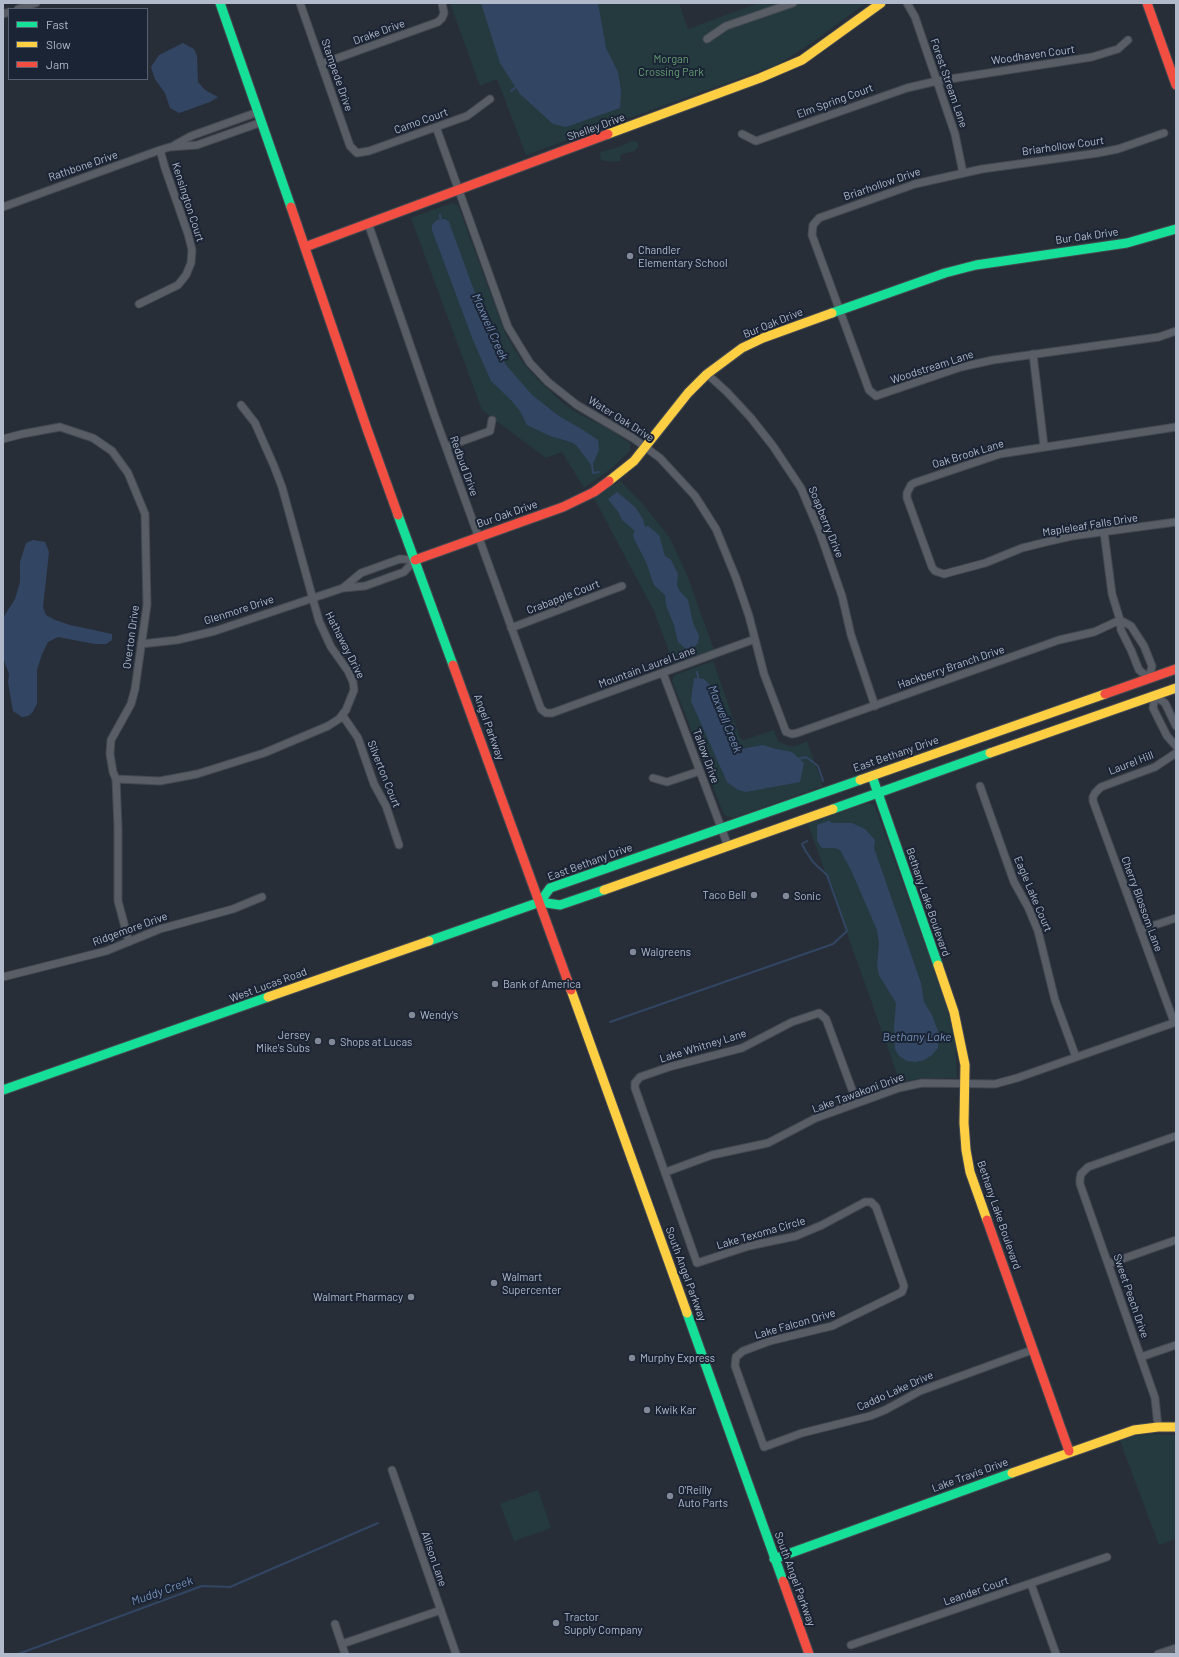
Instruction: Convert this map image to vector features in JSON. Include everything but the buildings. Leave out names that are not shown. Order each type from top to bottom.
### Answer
[{"type":"main road","name":"Angel Parkway","points":[[220,3],[367,429],[540,902]]},
{"type":"main road","name":"Shelley Drive","points":[[305,246],[760,78],[802,60],[881,3]]},
{"type":"main road","points":[[1147,3],[1176,85]]},
{"type":"main road","name":"Bur Oak Drive","points":[[415,560],[549,512],[588,495],[620,473],[634,461],[688,393],[707,374],[742,348],[763,338],[939,275],[976,265],[1127,243],[1176,229]]},
{"type":"main road","name":"East Bethany Drive","points":[[540,902],[550,888],[1176,669]]},
{"type":"main road","points":[[1149,678],[1155,696]]},
{"type":"main road","points":[[540,902],[560,905],[1176,688]]},
{"type":"main road","name":"Bethany Lake Boulevard","points":[[872,776],[954,1012],[965,1065],[964,1123],[966,1150],[970,1172],[1069,1451]]},
{"type":"main road","name":"West Lucas Road","points":[[3,1090],[540,902]]},
{"type":"main road","name":"South Angel Parkway","points":[[540,902],[809,1654]]},
{"type":"main road","name":"Lake Travis Drive","points":[[774,1558],[1069,1451],[1134,1430],[1158,1427],[1176,1427]]},
{"type":"street","points":[[21,8],[36,3]]},
{"type":"street","name":"Stampede Drive","points":[[300,3],[350,146],[357,153]]},
{"type":"street","name":"Drake Drive","points":[[321,64],[432,24],[442,18],[444,13],[442,3]]},
{"type":"street","points":[[707,39],[726,26],[792,3]]},
{"type":"street","points":[[908,5],[917,3]]},
{"type":"street","name":"Forest Stream Lane","points":[[908,5],[937,81],[955,134],[963,173]]},
{"type":"street","name":"Woodhaven Court","points":[[937,81],[1092,57],[1118,49],[1128,40]]},
{"type":"street","name":"Elm Spring Court","points":[[742,134],[756,141],[872,99],[937,81]]},
{"type":"street","name":"Camo Court","points":[[357,153],[369,152],[467,116],[490,99]]},
{"type":"street","name":"Rathbone Drive","points":[[3,207],[170,147],[191,136],[258,112]]},
{"type":"street","name":"Rathbone Drive","points":[[170,147],[197,145],[262,122]]},
{"type":"street","name":"Water Oak Drive","points":[[436,127],[508,327],[530,363],[548,382],[576,405],[646,447],[660,458],[695,496],[716,529],[736,578],[764,674],[784,730],[789,733]]},
{"type":"street","name":"Briarhollow Court","points":[[963,173],[1098,153],[1164,133]]},
{"type":"street","name":"Kensington Court","points":[[139,304],[178,285],[186,275],[191,263],[192,250],[188,234],[160,150]]},
{"type":"street","name":"Briarhollow Drive","points":[[813,225],[820,218],[915,184],[963,173]]},
{"type":"street","name":"Redbud Drive","points":[[368,223],[511,628],[541,709],[546,713]]},
{"type":"street","name":"Woodstream Lane","points":[[813,225],[812,235],[869,390],[876,396],[962,367],[993,360],[1159,337],[1176,331]]},
{"type":"street","points":[[1033,354],[1044,446]]},
{"type":"street","name":"Soapberry Drive","points":[[707,374],[727,392],[751,418],[774,446],[801,488],[820,533],[842,596],[851,635],[875,706]]},
{"type":"street","name":"Hathaway Drive","points":[[241,405],[255,423],[279,480],[319,621],[331,647],[348,671],[353,682],[354,690],[343,716]]},
{"type":"street","points":[[446,446],[490,431],[492,420]]},
{"type":"street","name":"Overton Drive","points":[[3,439],[60,427],[93,438],[112,451],[128,473],[145,514],[147,605],[136,689],[130,704],[111,740],[111,760],[116,779],[118,901],[129,942]]},
{"type":"street","name":"Oak Brook Lane","points":[[940,573],[932,567],[907,498],[907,493],[911,485],[914,483],[1000,454],[1044,446],[1176,427]]},
{"type":"street","name":"Mapleleaf Falls Drive","points":[[940,573],[949,573],[985,563],[1022,548],[1046,542],[1176,522]]},
{"type":"street","points":[[1104,532],[1112,594],[1120,620],[1121,630],[1139,670],[1149,678],[1152,666],[1144,646],[1131,626],[1120,620]]},
{"type":"street","name":"Glenmore Drive","points":[[343,588],[361,573],[400,559],[415,560]]},
{"type":"street","name":"Glenmore Drive","points":[[141,644],[177,640],[215,631],[343,588],[365,586],[404,572],[415,560]]},
{"type":"street","name":"Crabapple Court","points":[[511,628],[622,586]]},
{"type":"street","name":"Hackberry Branch Drive","points":[[789,733],[794,734],[1059,640],[1094,632],[1120,620]]},
{"type":"street","name":"Mountain Laurel Lane","points":[[546,713],[552,713],[754,639]]},
{"type":"street","name":"Tallow Drive","points":[[663,673],[728,846]]},
{"type":"street","points":[[1176,726],[1166,703],[1155,696],[1153,708],[1167,736],[1176,746]]},
{"type":"street","points":[[116,779],[160,781],[197,774],[264,753],[296,741],[328,726],[343,716]]},
{"type":"street","name":"Silverton Court","points":[[343,716],[358,738],[374,784],[386,806],[399,845]]},
{"type":"street","name":"Laurel Hill","points":[[1094,792],[1101,787],[1155,767],[1176,753]]},
{"type":"street","points":[[653,778],[667,782],[700,771]]},
{"type":"street","name":"Eagle Lake Court","points":[[980,786],[1014,882],[1028,907],[1038,931],[1055,1000],[1076,1057]]},
{"type":"street","name":"Cherry Blossom Lane","points":[[1094,792],[1093,801],[1175,1022]]},
{"type":"street","name":"Ridgemore Drive","points":[[3,977],[106,951],[160,929],[233,909],[262,896]]},
{"type":"street","points":[[1140,930],[1176,918]]},
{"type":"street","name":"Lake Whitney Lane","points":[[666,1172],[635,1088],[636,1080],[640,1077],[683,1063],[732,1051],[761,1039],[792,1022],[819,1013],[826,1019],[857,1103]]},
{"type":"street","name":"Lake Tawakoni Drive","points":[[666,1172],[712,1155],[768,1143],[816,1118],[910,1085],[965,1083],[987,1085],[995,1084],[1017,1078],[1175,1022]]},
{"type":"street","name":"Sweet Peach Drive","points":[[1158,1427],[1154,1398],[1141,1357],[1080,1184],[1081,1174],[1088,1167],[1176,1136]]},
{"type":"street","name":"Lake Texoma Circle","points":[[666,1172],[697,1263],[750,1246],[796,1236],[868,1202],[876,1207],[904,1286],[902,1292]]},
{"type":"street","points":[[1108,1264],[1176,1240]]},
{"type":"street","name":"Lake Falcon Drive","points":[[764,1447],[734,1366],[734,1362],[739,1354],[770,1341],[832,1326],[885,1300],[900,1295],[902,1292]]},
{"type":"street","points":[[1141,1357],[1176,1344]]},
{"type":"street","name":"Caddo Lake Drive","points":[[764,1447],[802,1433],[870,1416],[885,1410],[920,1391],[1032,1350]]},
{"type":"street","name":"Allison Lane","points":[[392,1470],[456,1654]]},
{"type":"street","name":"Leander Court","points":[[852,1645],[1107,1557]]},
{"type":"street","points":[[1031,1584],[1056,1654]]},
{"type":"street","points":[[342,1644],[440,1610]]},
{"type":"street","points":[[335,1624],[345,1654]]},
{"type":"street","points":[[1158,1654],[1176,1648]]},
{"type":"green space","name":"Morgan Crossing Park","points":[[450,3],[679,3],[688,29],[759,3],[866,3],[813,42],[777,65],[526,155],[497,79],[480,86]]},
{"type":"green space","points":[[632,141],[638,142],[638,147],[635,151],[622,154],[620,157],[621,161],[612,162],[601,160],[600,152],[616,148]]},
{"type":"green space","points":[[452,203],[458,205],[505,333],[522,361],[537,379],[563,403],[577,413],[607,428],[630,443],[630,451],[612,468],[584,488],[562,452],[546,458],[482,410],[411,218]]},
{"type":"green space","points":[[620,481],[643,504],[670,538],[687,575],[714,650],[674,664],[654,611],[594,498]]},
{"type":"green space","points":[[713,661],[740,738],[744,740],[774,730],[778,741],[788,746],[796,746],[807,741],[823,786],[733,818],[724,815],[672,680],[675,675]]},
{"type":"green space","points":[[868,803],[874,805],[876,809],[946,1003],[955,1040],[957,1078],[922,1078],[900,1082],[808,824]]},
{"type":"green space","points":[[1154,1434],[1176,1435],[1176,1539],[1159,1545],[1120,1441],[1134,1436]]},
{"type":"green space","points":[[538,1490],[551,1528],[514,1541],[500,1504]]},
{"type":"water","points":[[481,3],[598,3],[606,48],[618,72],[621,91],[620,108],[566,127],[553,124],[520,94],[500,63]]},
{"type":"water","points":[[183,43],[194,49],[197,56],[198,82],[205,90],[218,97],[210,102],[179,113],[170,108],[165,93],[155,79],[151,67],[159,55]]},
{"type":"water","points":[[445,219],[449,222],[492,340],[506,365],[532,395],[559,416],[598,440],[599,450],[592,466],[576,445],[550,436],[527,425],[520,411],[511,400],[491,381],[473,340],[432,230],[432,225],[437,220]]},
{"type":"water","points":[[617,492],[635,507],[643,519],[645,527],[648,526],[659,535],[665,556],[671,560],[678,574],[677,585],[679,590],[688,600],[693,623],[699,636],[698,643],[693,648],[686,649],[678,642],[674,625],[666,605],[665,595],[654,585],[646,562],[634,539],[633,534],[635,531],[622,520],[619,513],[608,499]]},
{"type":"water","points":[[33,540],[45,542],[49,552],[43,607],[46,615],[70,625],[112,634],[112,640],[106,644],[95,644],[58,637],[48,642],[37,670],[37,704],[32,713],[28,716],[22,717],[13,711],[8,682],[9,674],[3,658],[3,618],[15,599],[20,582],[20,562],[26,543]]},
{"type":"water","points":[[694,678],[704,679],[713,688],[735,747],[741,749],[763,745],[792,752],[804,763],[800,782],[746,792],[738,790],[727,782],[691,701]]},
{"type":"water","name":"Bethany Lake","points":[[828,821],[833,823],[852,823],[865,829],[875,840],[874,848],[921,983],[924,1002],[932,1015],[939,1034],[938,1048],[932,1055],[924,1060],[916,1062],[907,1061],[899,1056],[895,1049],[894,1028],[896,1003],[879,975],[877,966],[879,944],[877,930],[851,870],[840,850],[835,848],[822,848],[817,841],[817,825]]},
{"type":"waterway","name":"Maxwell Creek","points":[[511,91],[516,87]]},
{"type":"waterway","name":"Maxwell Creek","points":[[440,215],[441,221]]},
{"type":"waterway","name":"Maxwell Creek","points":[[592,464],[593,473],[599,472]]},
{"type":"waterway","name":"Maxwell Creek","points":[[697,672],[699,681]]},
{"type":"waterway","name":"Maxwell Creek","points":[[798,759],[806,757],[818,766],[823,781]]},
{"type":"waterway","points":[[610,1022],[833,944],[847,931],[827,875],[813,862],[802,844],[807,841]]},
{"type":"waterway","name":"Muddy Creek","points":[[18,1654],[202,1586],[230,1587],[378,1523]]},
{"type":"traffic: fast","points":[[220,3],[291,207]]},
{"type":"traffic: fast","points":[[832,313],[945,273],[976,265],[1127,243],[1176,229]]},
{"type":"traffic: fast","points":[[398,515],[453,665]]},
{"type":"traffic: fast","points":[[833,809],[990,753]]},
{"type":"traffic: fast","points":[[872,776],[938,965]]},
{"type":"traffic: fast","points":[[540,902],[550,888],[860,780]]},
{"type":"traffic: fast","points":[[429,941],[540,902],[560,905],[604,890]]},
{"type":"traffic: fast","points":[[3,1090],[268,997]]},
{"type":"traffic: fast","points":[[687,1313],[783,1581]]},
{"type":"traffic: fast","points":[[774,1559],[1012,1473]]},
{"type":"traffic: slow","points":[[608,134],[760,78],[802,60],[881,3]]},
{"type":"traffic: slow","points":[[609,481],[634,461],[688,393],[707,374],[742,348],[763,338],[832,313]]},
{"type":"traffic: slow","points":[[990,753],[1176,688]]},
{"type":"traffic: slow","points":[[860,780],[1105,694]]},
{"type":"traffic: slow","points":[[604,890],[833,809]]},
{"type":"traffic: slow","points":[[268,997],[429,941]]},
{"type":"traffic: slow","points":[[938,965],[954,1012],[965,1065],[964,1123],[966,1150],[970,1172],[987,1220]]},
{"type":"traffic: slow","points":[[571,990],[687,1313]]},
{"type":"traffic: slow","points":[[1012,1473],[1134,1430],[1158,1427],[1176,1427]]},
{"type":"traffic: jam","points":[[1147,3],[1176,85]]},
{"type":"traffic: jam","points":[[305,247],[608,134]]},
{"type":"traffic: jam","points":[[291,207],[398,515]]},
{"type":"traffic: jam","points":[[415,560],[563,507],[594,492],[609,481]]},
{"type":"traffic: jam","points":[[453,665],[571,990]]},
{"type":"traffic: jam","points":[[1105,694],[1176,669]]},
{"type":"traffic: jam","points":[[987,1220],[1069,1451]]},
{"type":"traffic: jam","points":[[783,1581],[809,1654]]},
{"type":"place","name":"Chandler Elementary School","points":[[630,256]]},
{"type":"place","name":"Taco Bell","points":[[754,895]]},
{"type":"place","name":"Sonic","points":[[786,896]]},
{"type":"place","name":"Walgreens","points":[[633,952]]},
{"type":"place","name":"Bank of America","points":[[495,984]]},
{"type":"place","name":"Wendy's","points":[[412,1015]]},
{"type":"place","name":"Jersey Mike's Subs","points":[[318,1041]]},
{"type":"place","name":"Shops at Lucas","points":[[332,1042]]},
{"type":"place","name":"Walmart Supercenter","points":[[494,1283]]},
{"type":"place","name":"Walmart Pharmacy","points":[[411,1297]]},
{"type":"place","name":"Murphy Express","points":[[632,1358]]},
{"type":"place","name":"Kwik Kar","points":[[647,1410]]},
{"type":"place","name":"O'Reilly Auto Parts","points":[[670,1496]]},
{"type":"place","name":"Tractor Supply Company","points":[[556,1623]]}]
